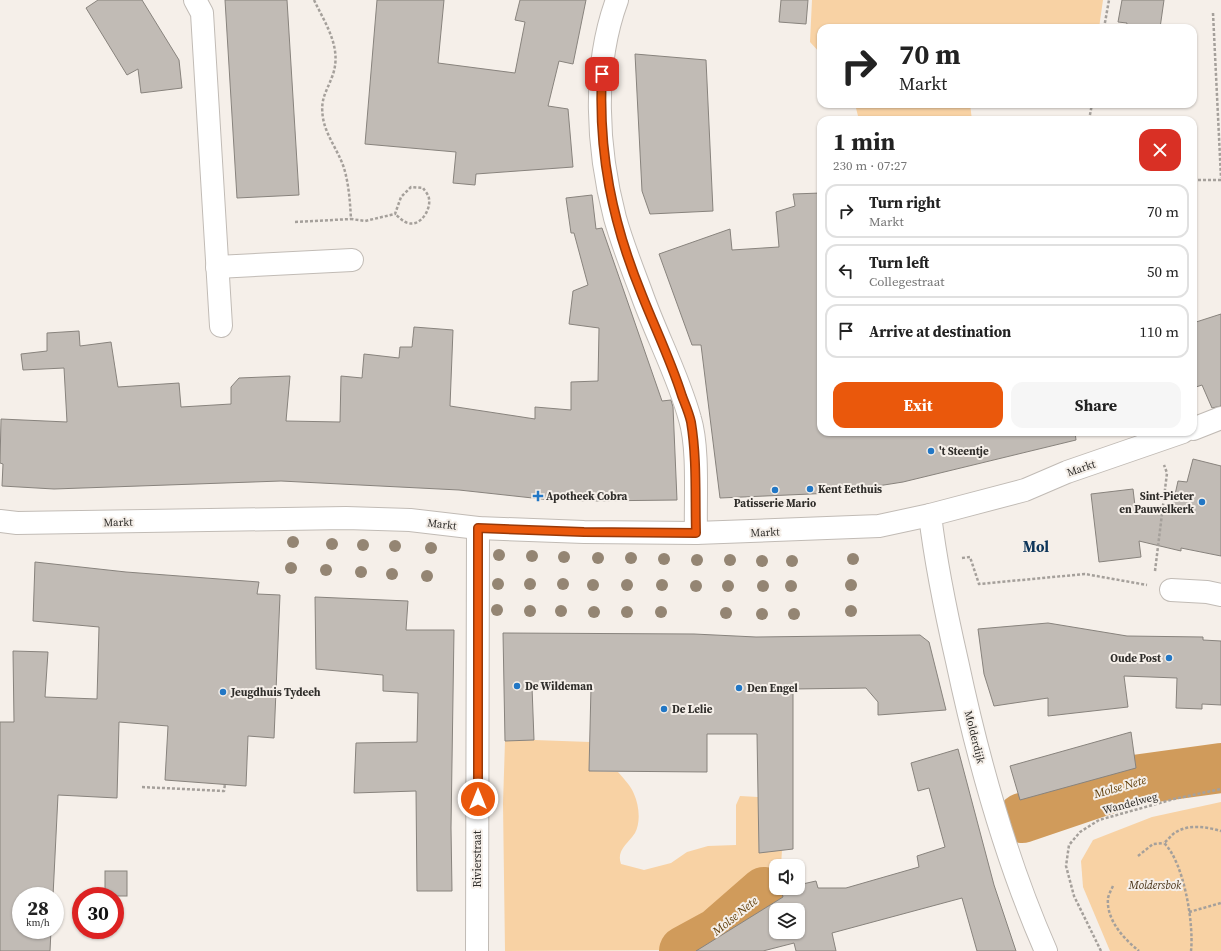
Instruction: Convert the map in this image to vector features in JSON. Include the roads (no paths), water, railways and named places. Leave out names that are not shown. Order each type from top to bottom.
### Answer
[{"type":"street","points":[[195,0],[202,13],[221,326]]},
{"type":"street","points":[[617,0],[607,35],[602,74],[601,111],[603,151],[615,218],[641,293],[676,375],[691,420],[695,456],[696,533]]},
{"type":"street","points":[[217,267],[352,260]]},
{"type":"street","points":[[1197,427],[1221,418]]},
{"type":"street","name":"Markt","points":[[0,521],[17,523],[346,518],[410,520],[478,528],[584,532],[696,533],[880,526],[930,515],[1025,490],[1067,472],[1172,436]]},
{"type":"street","name":"Molderdijk","points":[[930,515],[935,561],[975,743],[1026,907],[1046,951]]},
{"type":"street","name":"Rivierstraat","points":[[477,951],[478,528]]},
{"type":"street","points":[[1162,588],[1207,592],[1221,595]]},
{"type":"waterway","name":"Molse Nete","points":[[1022,818],[1134,780],[1221,768]]},
{"type":"waterway","name":"Molse Nete","points":[[684,951],[717,933],[764,892]]},
{"type":"place","name":"'t Steentje","points":[[931,451]]},
{"type":"place","name":"Kent Eethuis","points":[[810,489]]},
{"type":"place","name":"Patisserie Mario","points":[[775,490]]},
{"type":"place","name":"Apotheek Cobra","points":[[538,496]]},
{"type":"place","name":"Sint-Pieter en Pauwelkerk","points":[[1202,502]]},
{"type":"place","name":"Oude Post","points":[[1169,658]]},
{"type":"place","name":"De Wildeman","points":[[517,686]]},
{"type":"place","name":"Den Engel","points":[[739,688]]},
{"type":"place","name":"Jeugdhuis Tydeeh","points":[[223,692]]},
{"type":"place","name":"De Lelie","points":[[664,709]]},
{"type":"district","name":"Mol","points":[[1036,547]]},
{"type":"park label","name":"Moldersbok","points":[[1155,885]]}]
